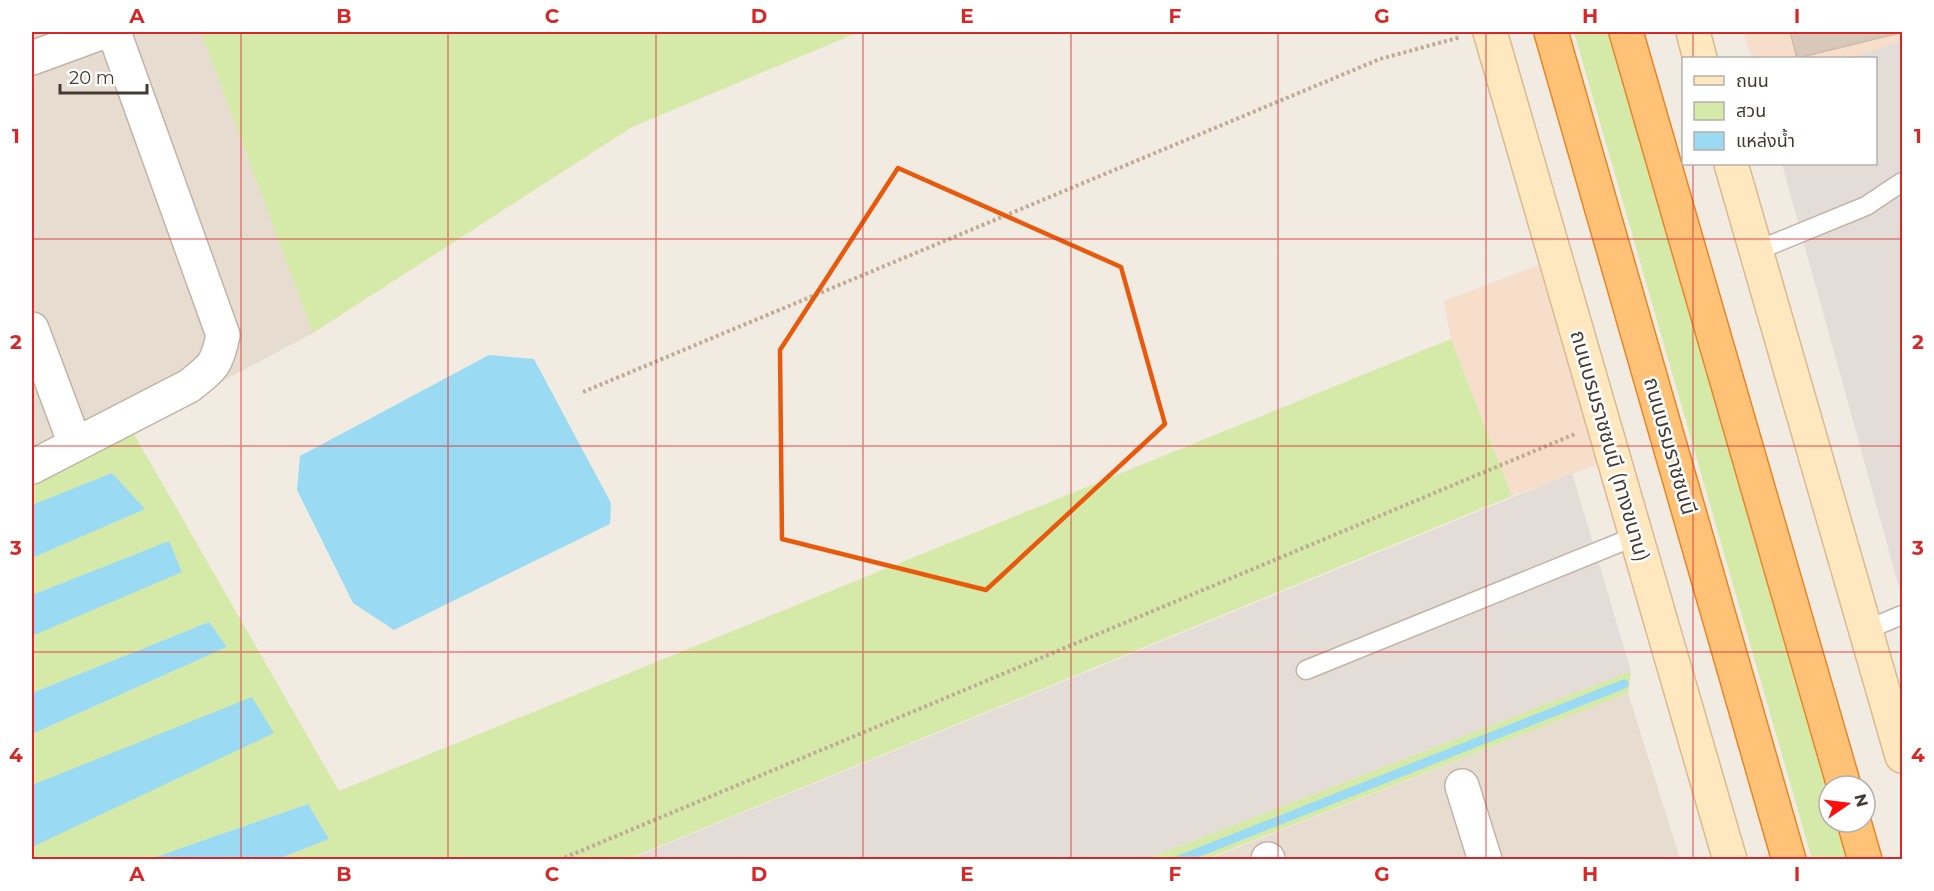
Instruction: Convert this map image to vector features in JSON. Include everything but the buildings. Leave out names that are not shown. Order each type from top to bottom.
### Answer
[{"type":"highway","name":"ถนนบรมราชชนนี","points":[[1551,32],[1789,860]]},
{"type":"highway","points":[[1626,32],[1841,774]]},
{"type":"highway","points":[[1857,834],[1865,860]]},
{"type":"main road","points":[[1693,32],[1700,57]]},
{"type":"main road","name":"ถนนบรมราชชนนี (ทางขนาน)","points":[[1480,33],[1603,422],[1730,860]]},
{"type":"main road","points":[[1731,165],[1902,756]]},
{"type":"street","points":[[32,58],[103,32]]},
{"type":"street","points":[[32,466],[189,386],[206,373],[219,357],[223,334],[114,32]]},
{"type":"street","points":[[32,329],[75,444]]},
{"type":"street","points":[[1462,786],[1485,860]]},
{"type":"lane","points":[[1756,251],[1866,206],[1902,182]]},
{"type":"lane","points":[[1306,670],[1636,536]]},
{"type":"lane","points":[[1866,630],[1902,615]]},
{"type":"path","points":[[583,392],[1380,59],[1480,33]]},
{"type":"path","points":[[559,860],[1603,422]]},
{"type":"highlighted area","points":[[898,168],[1121,267],[1165,424],[986,590],[782,539],[780,350]]},
{"type":"shaded area","points":[[32,32],[201,32],[313,333],[32,482]]},
{"type":"shaded area","points":[[1743,32],[1902,32],[1902,41],[1853,57],[1752,57]]},
{"type":"shaded area","points":[[1902,41],[1902,598],[1782,165],[1877,165],[1877,57],[1853,57]]},
{"type":"shaded area","points":[[1541,264],[1602,463],[1512,496],[1451,339],[1444,301]]},
{"type":"shaded area","points":[[1572,473],[1631,671],[1146,859],[628,860]]},
{"type":"shaded area","points":[[1628,693],[1680,859],[1206,860]]},
{"type":"green space","points":[[201,32],[859,32],[632,127],[313,333]]},
{"type":"green space","points":[[1574,32],[1611,32],[1823,774],[1817,774],[1817,834],[1840,834],[1847,859],[1812,859]]},
{"type":"green space","points":[[1451,339],[1512,496],[628,859],[278,859],[329,839],[308,804],[150,859],[32,860],[32,847],[252,698],[32,785],[32,734],[227,647],[209,622],[32,693],[32,636],[182,571],[168,542],[32,595],[32,558],[144,509],[112,473],[32,505],[32,482],[131,429],[339,791]]},
{"type":"green space","points":[[1631,671],[1628,693],[1206,859],[1146,859]]},
{"type":"water","points":[[489,355],[534,359],[611,503],[610,524],[394,630],[353,603],[297,490],[300,456]]},
{"type":"water","points":[[112,473],[145,509],[32,558],[32,505]]},
{"type":"water","points":[[169,541],[182,572],[32,636],[32,595]]},
{"type":"water","points":[[209,622],[227,647],[32,734],[32,693]]},
{"type":"water","points":[[252,697],[274,733],[32,847],[32,785]]},
{"type":"water","points":[[308,804],[329,839],[278,859],[150,859]]},
{"type":"waterway","points":[[1179,860],[1624,684]]}]
